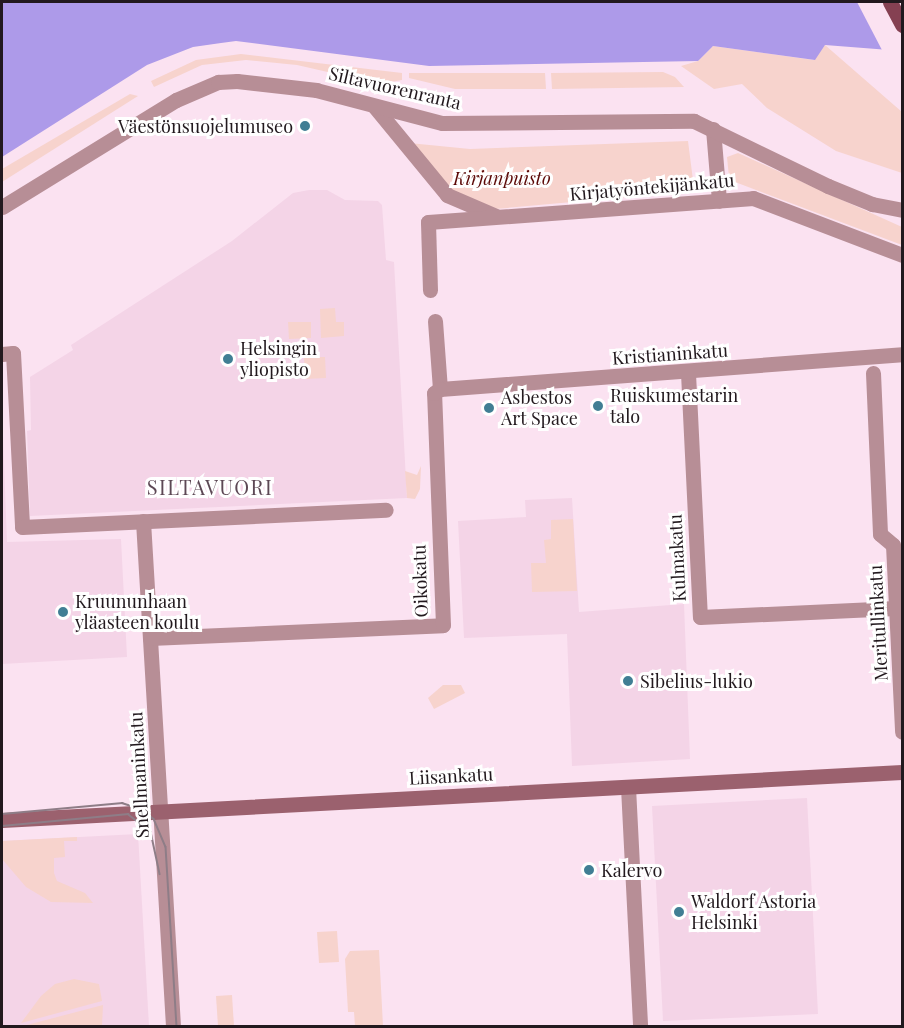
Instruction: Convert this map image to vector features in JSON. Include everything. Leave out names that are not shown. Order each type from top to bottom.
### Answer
[{"type":"main road","points":[[890,2],[903,25]]},
{"type":"street","name":"Siltavuorenranta","points":[[2,207],[176,100],[218,82],[291,85],[374,106],[463,124],[694,121],[828,186],[872,204],[903,210]]},
{"type":"street","name":"Kirjatyöntekijänkatu","points":[[374,106],[447,195],[502,218]]},
{"type":"street","points":[[713,129],[719,201]]},
{"type":"street","name":"Kirjatyöntekijänkatu","points":[[430,290],[428,222],[753,198],[903,255]]},
{"type":"street","name":"Oikokatu","points":[[150,638],[443,625],[434,393],[440,389],[435,321]]},
{"type":"street","points":[[2,354],[13,353],[22,527],[386,510]]},
{"type":"street","name":"Kristianinkatu","points":[[440,389],[688,373],[903,354]]},
{"type":"street","name":"Kulmakatu","points":[[688,373],[700,617],[896,608]]},
{"type":"street","name":"Meritullinkatu","points":[[873,374],[880,534],[898,545],[896,608],[903,732]]},
{"type":"street","name":"Snellmaninkatu","points":[[143,521],[173,1026]]},
{"type":"street","name":"Liisankatu","points":[[2,820],[903,772]]},
{"type":"street","points":[[628,787],[640,1026]]},
{"type":"shaded area","points":[[2,2],[902,2],[902,51],[825,45],[815,60],[713,46],[698,61],[429,66],[236,41],[193,47],[147,65],[2,157]]},
{"type":"shaded area","name":"Helsingin yliopisto","points":[[327,190],[345,200],[378,201],[382,205],[386,260],[394,262],[407,498],[30,516],[27,431],[31,430],[30,377],[73,350],[71,345],[232,241],[293,193]]},
{"type":"shaded area","name":"Kruununhaan yläasteen koulu","points":[[2,409],[7,542],[121,539],[127,657],[2,664]]},
{"type":"shaded area","points":[[572,498],[579,612],[684,604],[690,759],[572,766],[567,634],[464,638],[458,521],[526,517],[525,500]]},
{"type":"shaded area","points":[[807,798],[818,1014],[663,1021],[652,806]]},
{"type":"shaded area","points":[[138,834],[149,1026],[2,1026],[2,841]]},
{"type":"green space","points":[[825,45],[902,112],[902,173],[836,151],[767,108],[742,84],[714,89],[681,66],[698,61],[713,46],[814,60]]},
{"type":"green space","points":[[241,54],[402,73],[402,80],[380,84],[297,65],[246,60],[202,65],[154,87],[151,81],[196,60]]},
{"type":"green space","points":[[663,72],[675,77],[684,87],[552,89],[551,73]]},
{"type":"green space","points":[[409,73],[545,73],[546,89],[455,89],[409,78]]},
{"type":"green space","points":[[130,94],[138,96],[2,182],[2,169]]},
{"type":"green space","name":"Kirjanpuisto","points":[[688,141],[694,188],[684,192],[495,209],[449,190],[409,143],[470,149]]},
{"type":"green space","points":[[738,153],[902,227],[902,245],[735,182],[729,177],[727,157]]},
{"type":"green space","points":[[335,308],[336,322],[344,322],[344,336],[321,338],[320,309]]},
{"type":"green space","points":[[288,322],[311,322],[311,338],[289,339]]},
{"type":"green space","points":[[304,357],[325,357],[326,378],[305,379]]},
{"type":"green space","points":[[421,466],[420,489],[415,499],[407,498],[405,471],[417,475]]},
{"type":"green space","points":[[573,519],[577,591],[532,592],[531,563],[546,563],[544,540],[551,539],[551,520]]},
{"type":"green space","points":[[443,685],[461,685],[465,693],[434,709],[428,698]]},
{"type":"green space","points":[[77,837],[77,841],[64,841],[65,857],[54,858],[54,873],[57,881],[85,893],[93,903],[51,902],[26,887],[2,859],[2,841]]},
{"type":"green space","points":[[337,931],[339,962],[319,963],[317,932]]},
{"type":"green space","points":[[379,950],[383,1026],[355,1026],[354,1012],[348,1012],[345,959],[350,951]]},
{"type":"green space","points":[[74,979],[99,984],[102,1001],[21,1023],[41,996],[55,984]]},
{"type":"green space","points":[[232,995],[234,1026],[218,1026],[216,996]]},
{"type":"green space","points":[[103,1005],[102,1026],[23,1026]]},
{"type":"pier","points":[[857,2],[902,2],[902,54],[883,52]]},
{"type":"tram line","points":[[2,814],[122,803],[141,809],[154,819],[166,847],[177,1026]]},
{"type":"tram line","points":[[2,826],[128,814],[151,832],[160,874]]},
{"type":"place","name":"Väestönsuojelumuseo","points":[[305,126]]},
{"type":"place","name":"Helsingin yliopisto","points":[[228,359]]},
{"type":"place","name":"Ruiskumestarin talo","points":[[598,406]]},
{"type":"place","name":"Asbestos Art Space","points":[[489,408]]},
{"type":"place","name":"Kruununhaan yläasteen koulu","points":[[63,612]]},
{"type":"place","name":"Sibelius-lukio","points":[[628,681]]},
{"type":"place","name":"Kalervo","points":[[589,870]]},
{"type":"place","name":"Waldorf Astoria Helsinki","points":[[679,912]]},
{"type":"district","name":"SILTAVUORI","points":[[210,486]]}]
